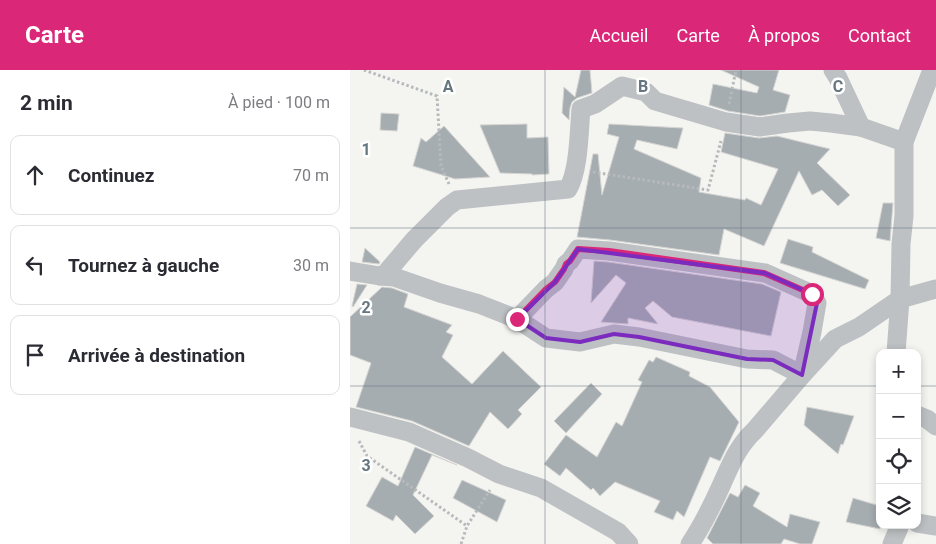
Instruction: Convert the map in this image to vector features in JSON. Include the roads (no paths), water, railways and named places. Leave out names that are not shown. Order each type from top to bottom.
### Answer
[{"type":"street","points":[[833,70],[861,127]]},
{"type":"street","points":[[896,349],[904,216],[904,142],[932,70]]},
{"type":"street","points":[[380,276],[386,272],[447,207],[457,200],[568,189],[573,181],[576,169],[581,109],[595,104],[622,86],[646,92],[656,101],[726,122],[760,127],[810,121],[831,122],[861,127],[904,142]]},
{"type":"street","points":[[517,319],[555,282],[578,249],[609,251],[764,273],[812,294],[817,303],[802,374]]},
{"type":"street","points":[[350,272],[394,277],[479,304],[517,319],[546,338],[580,342],[614,334],[639,337],[747,359],[773,360],[802,374]]},
{"type":"street","points":[[690,544],[712,506],[733,458],[746,438],[835,339],[859,327],[900,299],[936,289]]},
{"type":"street","points":[[350,417],[409,432],[499,474],[541,488],[618,532],[629,544]]},
{"type":"street","points":[[921,417],[936,426]]},
{"type":"street","points":[[921,524],[936,526]]},
{"type":"street","points":[[892,544],[898,529]]}]
